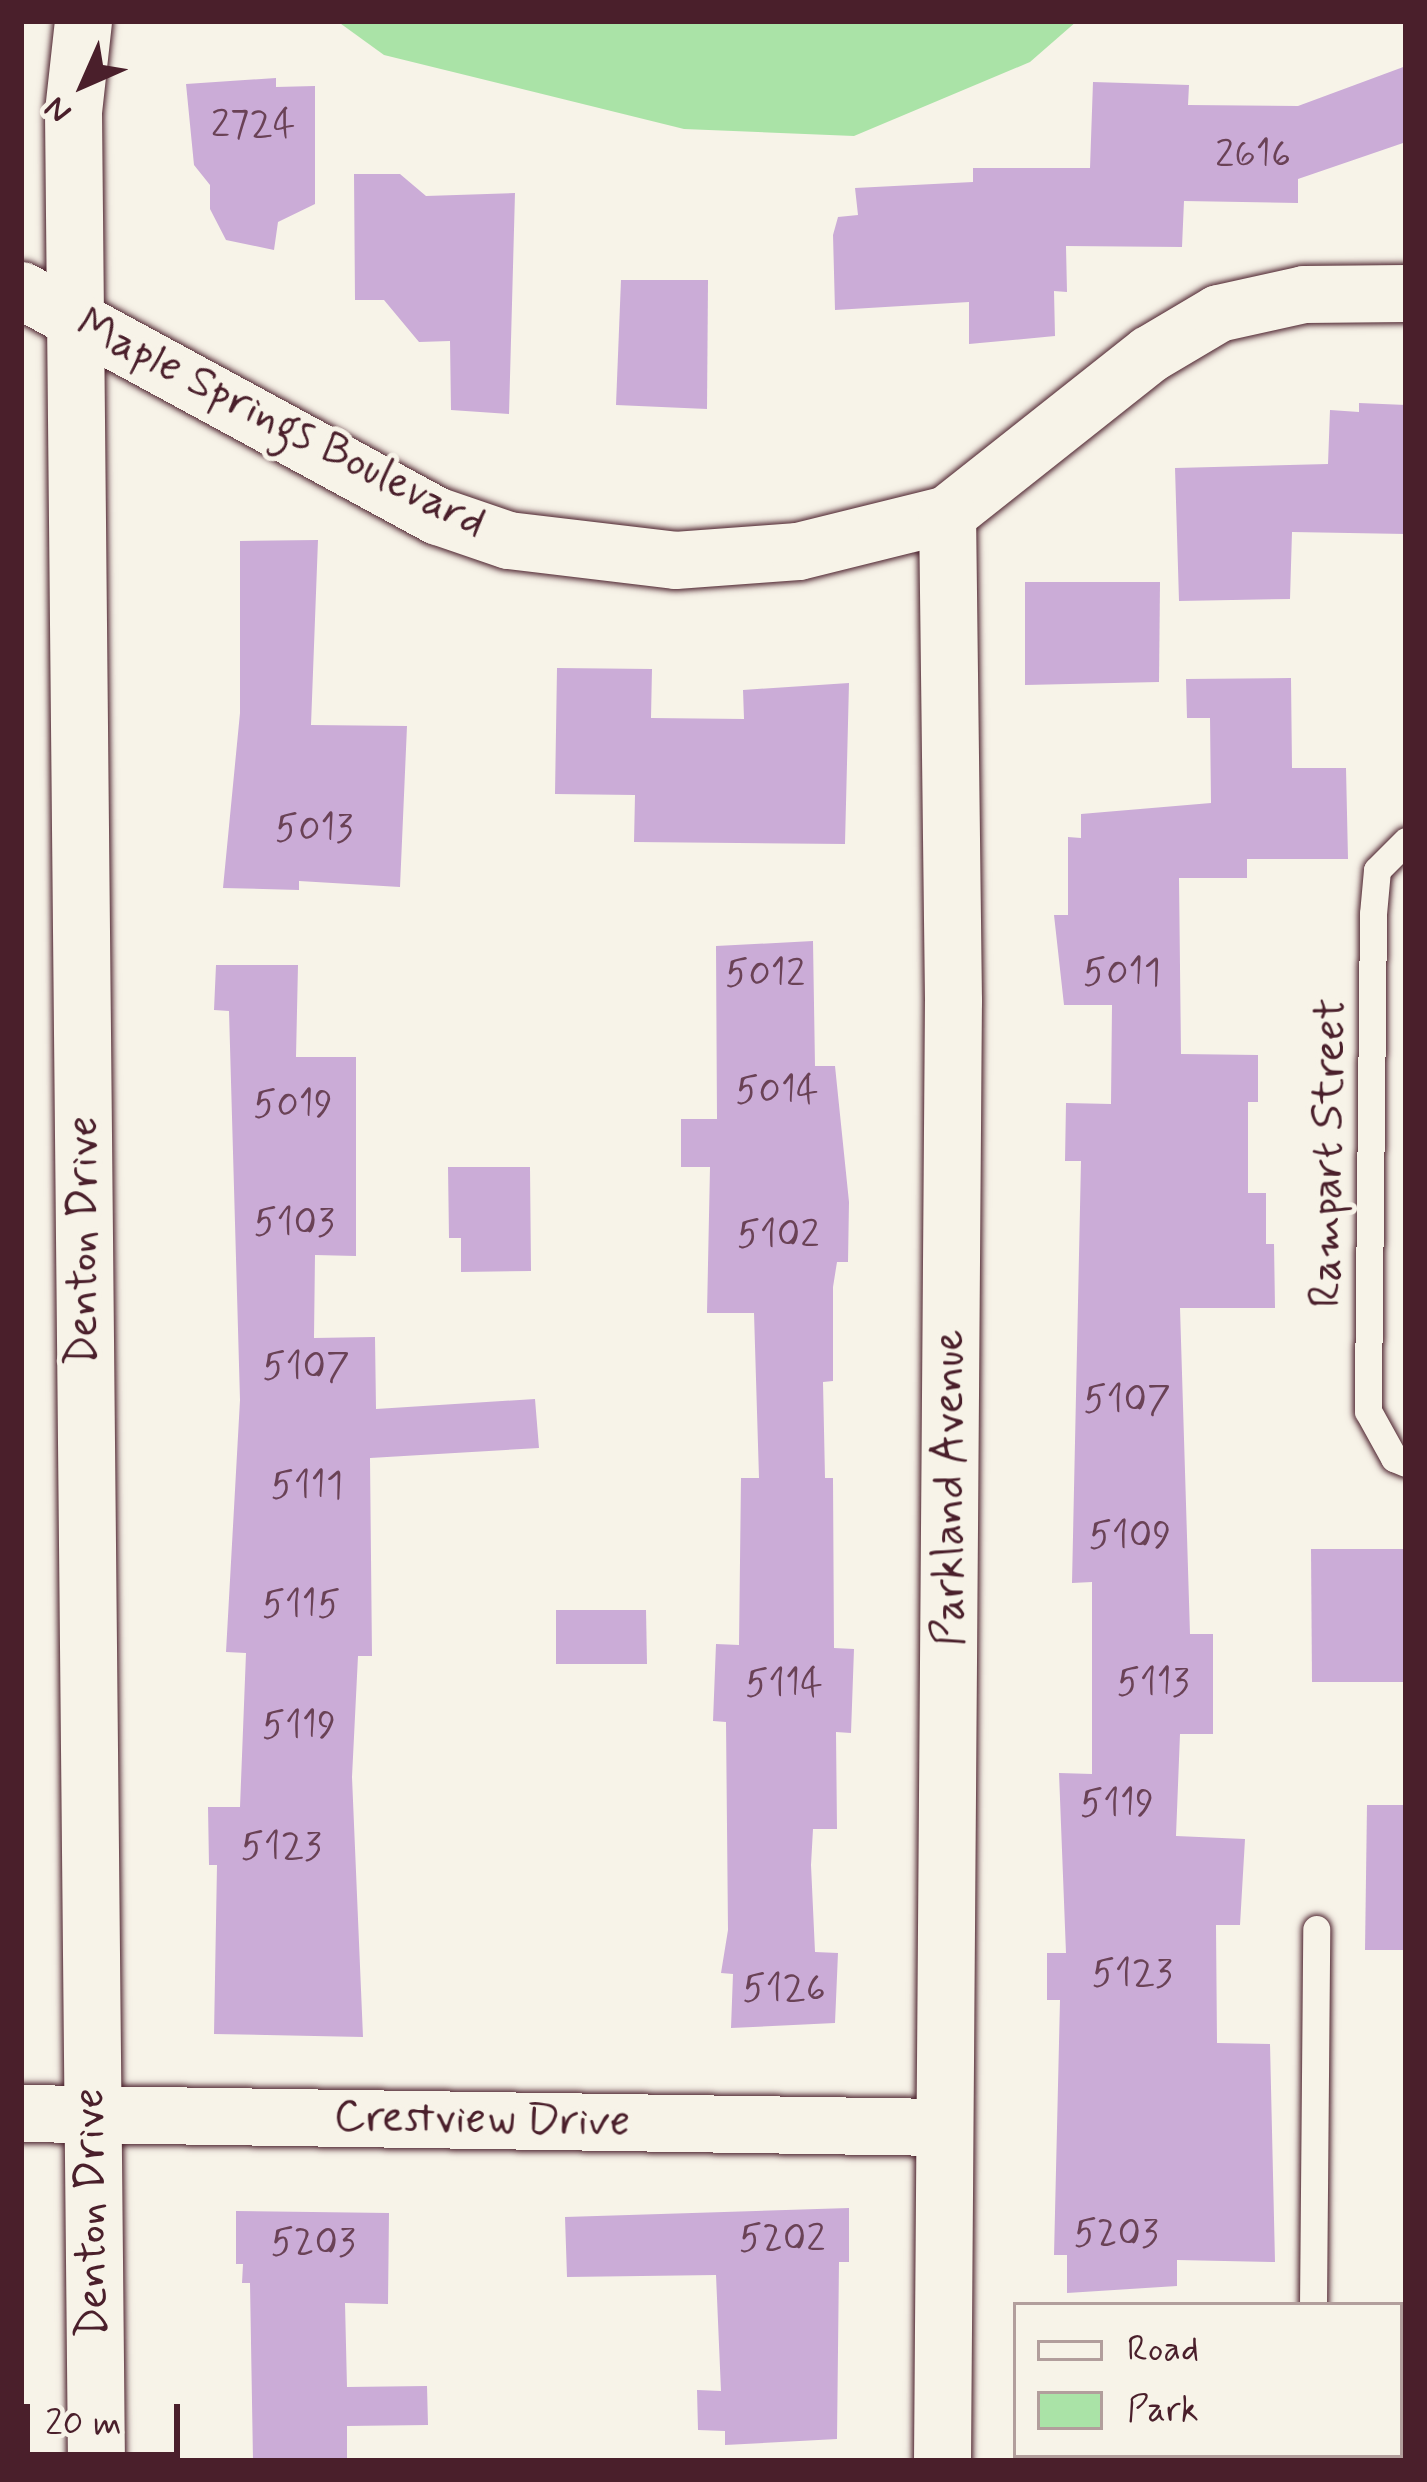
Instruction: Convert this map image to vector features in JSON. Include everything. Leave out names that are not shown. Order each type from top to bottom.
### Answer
[{"type":"street","name":"Denton Drive","points":[[83,21],[74,112],[96,2461]]},
{"type":"street","name":"Maple Springs Boulevard","points":[[21,290],[438,516],[508,540],[675,560],[798,550],[947,514],[1149,354],[1218,313],[1304,294],[1406,293]]},
{"type":"street","name":"Parkland Avenue","points":[[942,2461],[952,1024],[947,514]]},
{"type":"street","name":"Crestview Drive","points":[[21,2113],[943,2127]]},
{"type":"lane","name":"Rampart Street","points":[[1406,842],[1377,870],[1373,914],[1368,1411],[1394,1458],[1406,1463]]},
{"type":"lane","points":[[1313,2302],[1316,1929]]},
{"type":"green space","points":[[337,21],[1077,21],[1030,62],[854,136],[684,129],[384,55]]},
{"type":"building","points":[[1406,66],[1406,142],[1298,179],[1298,203],[1184,201],[1182,247],[1066,246],[1067,292],[1054,291],[1055,336],[969,344],[969,302],[835,310],[833,235],[838,217],[858,215],[855,188],[973,182],[973,168],[1090,168],[1093,82],[1189,85],[1188,105],[1298,106]]},
{"type":"building","points":[[276,78],[276,87],[315,86],[315,204],[278,222],[274,250],[226,240],[210,209],[210,185],[194,165],[186,84]]},
{"type":"building","points":[[354,174],[400,174],[426,196],[515,193],[509,414],[451,410],[450,341],[419,342],[384,300],[355,300]]},
{"type":"building","points":[[621,280],[708,280],[707,409],[616,405]]},
{"type":"building","points":[[1359,403],[1406,405],[1406,534],[1292,532],[1290,599],[1179,601],[1175,468],[1328,464],[1330,410],[1359,412]]},
{"type":"building","points":[[318,540],[311,725],[407,726],[400,887],[299,881],[299,890],[223,888],[240,713],[240,541]]},
{"type":"building","points":[[1025,582],[1160,582],[1159,682],[1025,685]]},
{"type":"building","points":[[557,668],[652,669],[651,718],[744,719],[743,690],[849,683],[845,844],[634,842],[635,795],[555,794]]},
{"type":"building","points":[[1291,678],[1292,768],[1346,768],[1348,859],[1247,859],[1247,878],[1179,878],[1181,1054],[1258,1055],[1258,1102],[1248,1102],[1248,1193],[1266,1193],[1266,1244],[1274,1244],[1275,1308],[1180,1308],[1190,1634],[1213,1634],[1213,1734],[1180,1734],[1176,1836],[1245,1839],[1240,1925],[1216,1925],[1217,2043],[1270,2044],[1275,2262],[1177,2260],[1177,2286],[1067,2293],[1067,2255],[1054,2255],[1060,2000],[1047,2000],[1047,1953],[1066,1953],[1059,1773],[1092,1774],[1092,1582],[1072,1583],[1081,1161],[1065,1161],[1066,1103],[1111,1104],[1112,1005],[1064,1005],[1054,915],[1068,915],[1068,837],[1081,838],[1081,814],[1211,803],[1210,718],[1187,718],[1186,679]]},
{"type":"building","points":[[813,941],[815,1066],[835,1066],[849,1202],[848,1262],[837,1262],[833,1287],[833,1381],[823,1382],[825,1478],[833,1478],[834,1648],[854,1649],[851,1733],[836,1732],[837,1829],[813,1829],[811,1865],[815,1952],[838,1953],[835,2023],[731,2028],[733,1974],[721,1973],[728,1930],[726,1722],[713,1721],[716,1644],[739,1645],[741,1478],[759,1478],[754,1313],[707,1313],[710,1167],[681,1167],[681,1119],[717,1119],[716,946]]},
{"type":"building","points":[[216,965],[298,965],[296,1057],[356,1057],[356,1256],[315,1255],[314,1338],[375,1337],[376,1409],[535,1399],[539,1448],[370,1458],[372,1656],[358,1656],[352,1777],[363,2037],[214,2034],[217,1865],[209,1865],[208,1807],[240,1807],[246,1653],[226,1652],[240,1400],[229,1011],[214,1010]]},
{"type":"building","points":[[448,1167],[530,1167],[531,1271],[461,1272],[461,1238],[449,1238]]},
{"type":"building","points":[[1311,1549],[1406,1549],[1406,1682],[1312,1682]]},
{"type":"building","points":[[556,1610],[646,1610],[647,1664],[556,1664]]},
{"type":"building","points":[[1367,1805],[1406,1805],[1406,1950],[1365,1950]]},
{"type":"building","points":[[849,2208],[849,2262],[839,2262],[837,2439],[725,2445],[725,2431],[698,2430],[697,2390],[721,2391],[716,2275],[567,2277],[565,2217]]},
{"type":"building","points":[[236,2211],[389,2213],[388,2304],[345,2303],[347,2387],[427,2386],[428,2425],[347,2426],[347,2461],[253,2461],[250,2283],[242,2283],[243,2264],[236,2264]]}]
